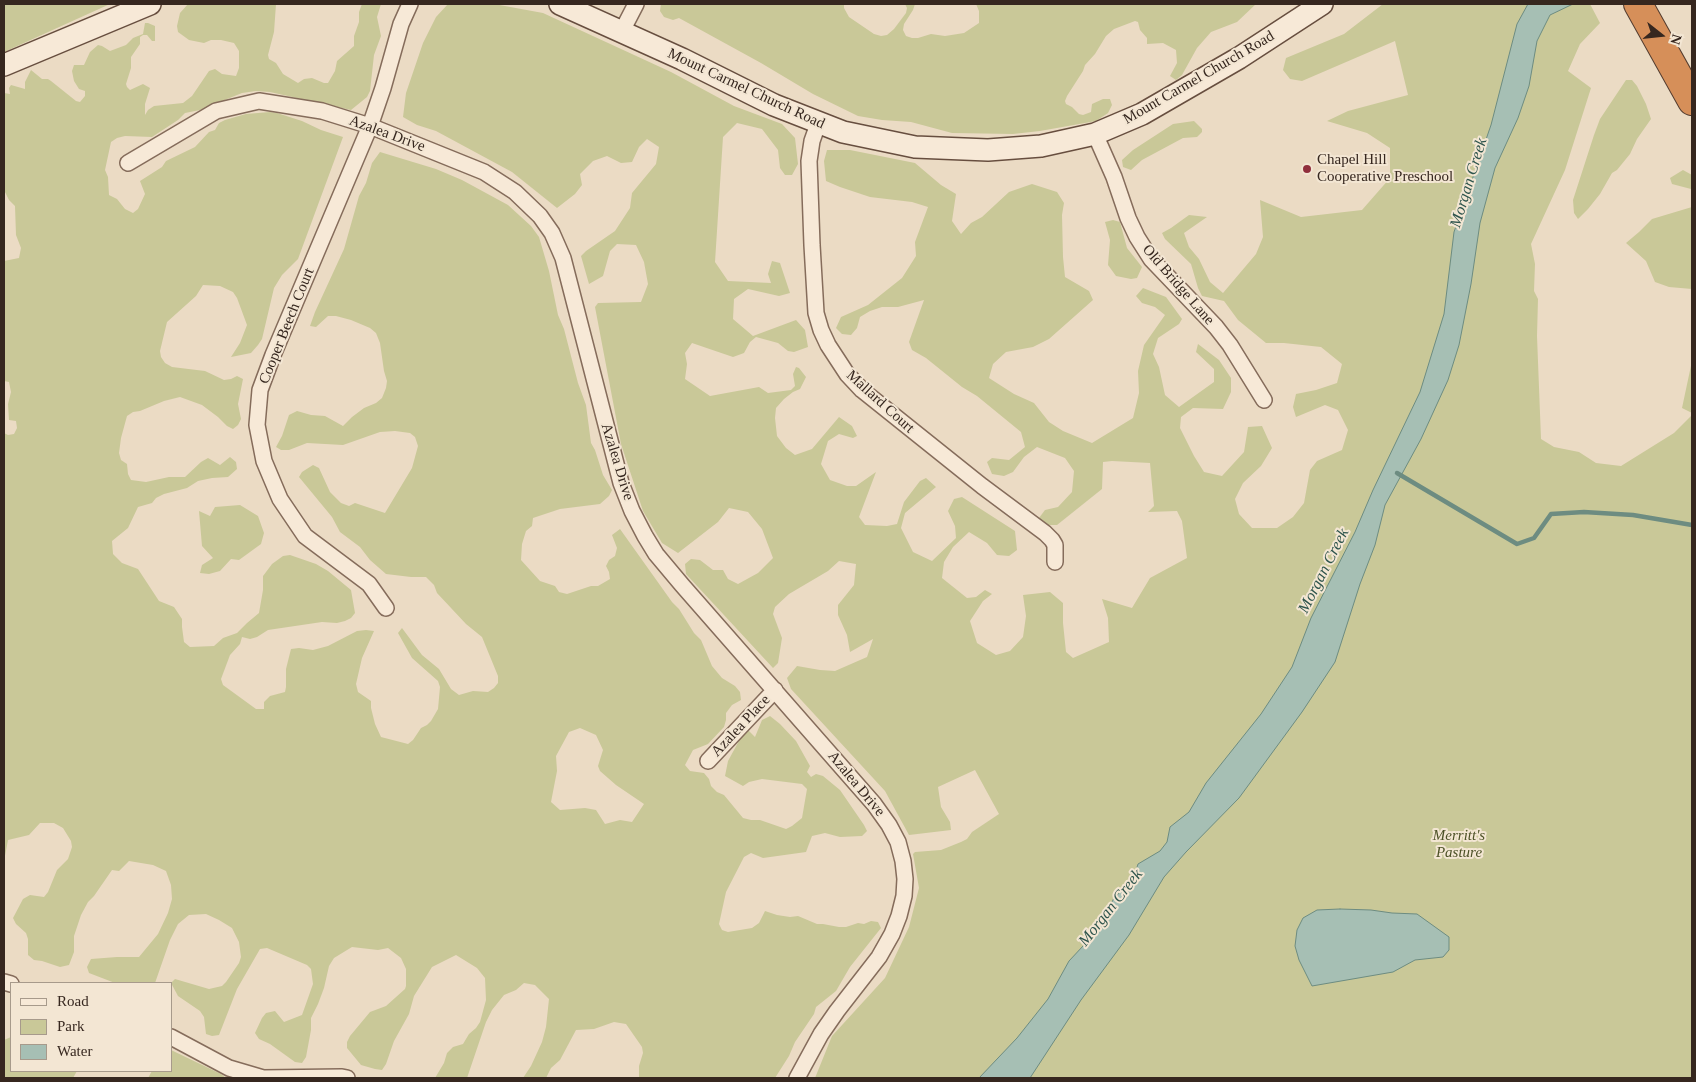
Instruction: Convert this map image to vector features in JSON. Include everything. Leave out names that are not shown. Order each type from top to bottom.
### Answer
[{"type":"highway","points":[[1642,10],[1692,101]]},
{"type":"main road","points":[[4,65],[150,4]]},
{"type":"main road","name":"Mount Carmel Church Road","points":[[560,4],[622,31],[774,105],[818,124],[843,132],[915,147],[988,150],[1041,146],[1095,134],[1142,114],[1226,66],[1322,4]]},
{"type":"street","points":[[400,4],[401,24]]},
{"type":"street","points":[[401,24],[410,4]]},
{"type":"street","points":[[622,31],[636,4]]},
{"type":"street","name":"Cooper Beech Court","points":[[386,608],[369,584],[304,536],[276,491],[264,461],[256,425],[260,390],[370,126],[401,24]]},
{"type":"street","name":"Azalea Drive","points":[[128,163],[216,111],[259,100],[322,111],[370,126],[484,172],[516,192],[540,216],[552,233],[563,258],[611,451],[621,483],[632,511],[656,554],[846,771],[889,825],[898,842],[903,861],[904,896],[892,934],[879,957],[826,1026],[797,1078]]},
{"type":"street","name":"Mallard Court","points":[[818,124],[812,141],[809,161],[812,246],[816,313],[828,345],[847,374],[862,390],[982,486],[1045,533],[1055,545],[1055,562]]},
{"type":"street","name":"Old Bridge Lane","points":[[1095,134],[1137,237],[1151,259],[1230,345],[1264,400]]},
{"type":"street","name":"Azalea Place","points":[[708,761],[775,690]]},
{"type":"street","points":[[172,1038],[229,1068],[263,1078],[347,1078]]},
{"type":"green space","points":[[4,4],[110,4],[4,52]]},
{"type":"green space","points":[[188,4],[276,4],[274,32],[268,55],[269,59],[276,63],[283,74],[298,83],[304,79],[312,78],[328,83],[335,71],[337,61],[354,46],[354,36],[362,4],[381,4],[377,17],[381,36],[374,55],[370,91],[367,97],[351,110],[270,92],[256,91],[242,93],[200,110],[185,113],[178,120],[152,137],[125,136],[111,142],[105,170],[108,177],[109,195],[117,199],[125,209],[133,213],[138,209],[145,194],[140,181],[162,167],[166,161],[195,147],[209,132],[215,130],[219,123],[225,120],[246,114],[277,113],[343,137],[298,259],[282,275],[274,288],[262,339],[251,353],[231,357],[240,343],[247,325],[233,292],[220,286],[203,285],[196,296],[167,322],[160,351],[165,363],[172,367],[205,371],[224,380],[237,376],[243,379],[238,404],[241,419],[238,425],[233,429],[202,405],[180,397],[133,412],[127,416],[119,453],[121,460],[127,464],[131,480],[146,482],[169,477],[185,477],[208,458],[220,465],[230,457],[236,462],[237,469],[228,477],[198,481],[187,488],[164,494],[156,498],[152,503],[138,507],[128,528],[112,541],[113,554],[122,563],[138,569],[159,601],[174,607],[182,619],[184,642],[190,647],[214,646],[223,638],[237,633],[259,613],[263,590],[263,576],[272,564],[283,556],[290,555],[316,564],[328,571],[351,590],[355,613],[345,621],[337,623],[322,622],[268,630],[250,639],[242,637],[240,644],[230,655],[221,679],[223,685],[256,709],[264,709],[264,702],[270,696],[285,692],[286,669],[291,649],[313,650],[328,646],[357,631],[366,630],[374,631],[362,658],[356,684],[358,692],[371,701],[375,724],[381,737],[408,744],[421,728],[431,721],[438,709],[440,687],[438,681],[412,658],[398,633],[402,628],[422,655],[439,669],[451,689],[459,695],[473,691],[488,692],[494,688],[498,683],[498,676],[482,637],[466,624],[437,593],[434,585],[426,577],[386,574],[370,560],[360,547],[340,532],[332,517],[299,477],[302,472],[313,465],[319,468],[330,492],[341,503],[349,506],[355,503],[385,513],[412,468],[418,446],[415,437],[410,433],[380,432],[343,445],[307,443],[289,450],[281,450],[276,447],[289,415],[297,411],[325,416],[343,426],[364,408],[382,398],[386,388],[387,381],[380,343],[376,333],[370,328],[336,316],[328,316],[316,327],[310,326],[344,249],[359,196],[366,183],[372,163],[380,152],[436,169],[462,180],[508,205],[531,226],[539,237],[549,271],[558,315],[564,329],[578,383],[586,405],[591,443],[603,475],[612,490],[609,496],[600,504],[560,509],[533,518],[532,526],[526,531],[522,544],[521,560],[540,581],[555,586],[559,592],[567,594],[591,586],[598,586],[610,579],[606,566],[609,560],[615,556],[617,548],[612,535],[620,529],[679,609],[694,633],[701,640],[712,666],[722,678],[735,686],[740,692],[741,700],[732,705],[726,713],[724,727],[708,744],[693,750],[685,765],[690,771],[704,773],[709,779],[711,786],[717,792],[724,795],[743,818],[760,820],[786,829],[792,826],[802,818],[807,789],[802,784],[762,779],[749,782],[743,786],[725,776],[728,761],[746,728],[755,737],[762,720],[770,716],[796,741],[810,766],[807,772],[811,777],[816,774],[823,776],[840,790],[867,831],[862,836],[840,837],[825,833],[812,836],[806,852],[763,858],[751,853],[744,857],[726,892],[719,924],[722,930],[728,932],[752,928],[759,923],[765,911],[790,917],[798,916],[817,924],[839,927],[858,923],[864,924],[871,921],[878,922],[881,928],[850,967],[836,991],[816,1007],[814,1014],[795,1042],[789,1056],[775,1078],[639,1078],[639,1066],[643,1053],[642,1047],[626,1024],[614,1022],[594,1029],[576,1030],[560,1060],[551,1068],[546,1078],[523,1078],[542,1042],[546,1027],[549,999],[535,985],[524,983],[516,990],[504,995],[492,1010],[467,1078],[435,1078],[444,1063],[447,1053],[453,1047],[463,1044],[480,1022],[486,1000],[485,978],[477,968],[456,955],[432,967],[414,996],[409,1014],[394,1041],[382,1070],[361,1065],[347,1048],[350,1036],[370,1012],[386,1006],[406,986],[406,969],[401,958],[388,948],[378,950],[352,947],[334,958],[329,966],[324,988],[311,1018],[311,1030],[306,1057],[302,1063],[295,1062],[270,1044],[259,1039],[255,1033],[266,1013],[275,1011],[284,1022],[302,1015],[313,984],[311,969],[307,965],[267,948],[260,949],[237,989],[219,1035],[212,1036],[206,1034],[204,1017],[200,1011],[178,996],[172,982],[175,979],[209,989],[222,986],[226,982],[241,957],[239,942],[232,928],[219,920],[206,914],[189,915],[178,924],[170,940],[155,982],[112,982],[89,973],[87,967],[91,959],[139,957],[158,934],[168,913],[172,899],[171,885],[166,871],[153,865],[129,861],[119,871],[112,870],[88,902],[81,915],[74,936],[74,952],[69,965],[60,967],[34,960],[28,955],[26,933],[16,924],[13,918],[23,899],[30,895],[44,897],[57,870],[68,859],[72,847],[71,841],[63,828],[54,823],[40,823],[29,835],[8,840],[4,861],[4,433],[8,435],[14,434],[17,428],[16,421],[9,420],[8,404],[11,392],[9,382],[4,381],[4,261],[19,258],[21,248],[16,235],[15,206],[9,200],[4,190],[4,93],[10,94],[9,88],[11,85],[25,89],[25,82],[31,70],[42,79],[48,79],[76,101],[80,102],[85,96],[85,91],[79,89],[74,81],[72,71],[74,65],[84,65],[90,52],[98,45],[110,51],[126,45],[133,38],[143,34],[145,23],[155,26],[155,41],[152,41],[147,35],[140,37],[140,44],[131,57],[131,68],[126,84],[130,90],[143,84],[150,88],[145,104],[145,115],[154,106],[183,103],[192,96],[209,71],[215,69],[222,74],[236,76],[239,68],[239,51],[234,43],[221,40],[211,40],[204,43],[189,40],[178,32],[177,26],[180,13]],"holes":[[[580,728],[596,735],[603,750],[598,766],[600,771],[616,785],[644,804],[632,822],[620,820],[605,824],[596,810],[585,808],[560,810],[551,802],[557,771],[556,756],[569,732]]]},
{"type":"green space","name":"Merritt's Pasture","points":[[448,4],[494,4],[543,13],[671,72],[734,106],[782,124],[795,138],[798,164],[792,175],[785,175],[780,168],[778,150],[762,129],[737,123],[723,137],[715,262],[728,281],[771,283],[768,274],[772,261],[780,263],[790,293],[779,296],[748,289],[734,299],[733,319],[753,336],[796,320],[805,330],[808,347],[794,352],[788,351],[778,343],[756,337],[750,342],[744,353],[733,357],[692,343],[685,353],[687,364],[685,379],[710,396],[759,387],[768,393],[791,390],[795,386],[793,374],[796,367],[799,368],[806,377],[800,389],[784,399],[776,408],[777,436],[786,448],[795,455],[812,449],[839,417],[852,426],[857,436],[853,438],[839,434],[828,441],[821,464],[830,480],[847,486],[856,486],[876,472],[859,517],[865,525],[887,526],[897,524],[904,502],[920,481],[926,478],[936,487],[905,513],[901,528],[913,552],[932,561],[956,538],[955,526],[948,511],[954,499],[962,497],[1015,531],[1017,550],[1009,556],[997,555],[987,543],[969,532],[953,547],[944,562],[942,578],[967,598],[976,597],[985,590],[992,594],[983,601],[970,621],[977,643],[996,655],[1010,651],[1023,637],[1026,616],[1023,595],[1050,592],[1063,603],[1066,652],[1073,658],[1109,642],[1108,618],[1102,599],[1132,608],[1150,578],[1187,558],[1182,521],[1177,511],[1148,512],[1154,506],[1150,463],[1112,461],[1103,462],[1102,489],[1057,525],[1045,525],[1039,518],[1045,510],[1058,507],[1072,492],[1074,471],[1065,458],[1037,447],[1024,457],[1013,472],[1004,476],[992,474],[987,462],[992,458],[1009,460],[1025,447],[1021,432],[977,396],[962,387],[926,358],[912,350],[909,342],[924,300],[898,307],[882,307],[870,311],[860,317],[857,328],[851,335],[842,334],[836,328],[841,317],[868,305],[902,278],[916,256],[915,242],[928,207],[912,202],[870,197],[826,181],[824,161],[827,150],[850,150],[915,163],[941,185],[956,194],[952,221],[961,234],[971,223],[982,217],[1009,192],[1032,184],[1057,192],[1064,203],[1062,215],[1065,277],[1089,291],[1093,300],[1049,339],[1033,347],[1006,352],[993,364],[989,378],[1014,394],[1034,403],[1049,422],[1063,431],[1092,443],[1133,418],[1139,393],[1138,371],[1144,345],[1165,315],[1155,307],[1142,303],[1136,296],[1143,288],[1166,297],[1182,319],[1179,324],[1158,338],[1153,354],[1159,367],[1165,395],[1179,407],[1214,382],[1214,369],[1196,352],[1198,344],[1219,360],[1231,378],[1231,392],[1223,409],[1193,408],[1181,417],[1180,428],[1204,472],[1222,476],[1244,452],[1248,427],[1262,426],[1272,448],[1261,466],[1243,483],[1235,499],[1239,514],[1252,528],[1277,528],[1293,517],[1304,503],[1310,470],[1317,461],[1342,450],[1348,430],[1338,410],[1325,405],[1296,417],[1293,407],[1296,394],[1337,383],[1342,364],[1321,347],[1266,343],[1238,320],[1224,301],[1202,296],[1191,264],[1165,239],[1162,233],[1189,215],[1207,217],[1184,233],[1189,247],[1199,259],[1210,282],[1223,293],[1256,254],[1263,237],[1260,200],[1301,217],[1362,210],[1390,178],[1390,148],[1367,133],[1327,121],[1348,111],[1408,95],[1395,41],[1302,81],[1290,79],[1283,70],[1286,58],[1344,34],[1383,4],[1590,4],[1600,23],[1580,44],[1568,71],[1591,88],[1565,170],[1531,244],[1535,264],[1534,291],[1538,299],[1537,336],[1541,439],[1554,447],[1579,452],[1596,463],[1621,466],[1674,433],[1692,415],[1692,1078],[815,1078],[832,1036],[885,978],[909,927],[919,888],[913,854],[915,852],[941,850],[961,842],[967,839],[972,832],[999,814],[975,770],[938,787],[941,807],[950,822],[951,830],[909,835],[885,791],[791,689],[787,678],[797,666],[835,671],[867,657],[873,639],[850,652],[847,635],[838,615],[838,605],[854,585],[856,564],[839,561],[828,571],[789,594],[775,607],[773,614],[782,638],[778,663],[773,668],[686,574],[685,564],[691,559],[700,560],[713,570],[723,570],[728,579],[738,584],[758,573],[773,558],[762,529],[748,512],[729,508],[718,522],[678,553],[662,543],[643,511],[621,444],[595,307],[598,303],[641,302],[648,284],[644,262],[636,245],[617,244],[610,251],[603,276],[589,284],[581,256],[615,231],[630,208],[632,193],[656,164],[659,147],[647,139],[639,147],[632,162],[621,163],[607,156],[593,161],[580,174],[582,185],[575,194],[557,208],[512,172],[436,131],[417,125],[403,117],[406,93],[423,43],[436,17]]},
{"type":"green space","points":[[661,4],[844,4],[849,17],[874,34],[881,36],[887,35],[894,29],[906,13],[907,8],[905,4],[915,4],[904,24],[903,30],[906,36],[918,38],[931,34],[945,36],[964,33],[979,23],[979,11],[976,4],[1256,4],[1237,22],[1211,32],[1197,48],[1182,75],[1176,80],[1170,76],[1177,63],[1176,50],[1163,43],[1147,44],[1147,38],[1140,30],[1138,22],[1135,21],[1114,29],[1106,36],[1095,54],[1085,65],[1065,101],[1066,104],[1083,115],[1091,112],[1092,104],[1103,99],[1110,99],[1112,105],[1108,113],[1096,121],[1013,134],[952,133],[911,122],[858,116],[813,94],[679,18],[673,20],[664,17],[660,11]]},
{"type":"green space","points":[[1626,80],[1632,80],[1637,86],[1651,119],[1637,139],[1630,154],[1617,170],[1612,173],[1600,194],[1578,219],[1574,213],[1573,200],[1594,135],[1600,119]]},
{"type":"green space","points":[[1194,121],[1202,129],[1202,132],[1197,137],[1183,138],[1142,160],[1131,170],[1123,167],[1122,160],[1133,150],[1173,124]]},
{"type":"green space","points":[[1683,170],[1692,175],[1691,189],[1672,184],[1670,178]]},
{"type":"green space","points":[[1692,207],[1692,289],[1669,287],[1655,282],[1646,261],[1626,243],[1652,219]]},
{"type":"green space","points":[[1113,220],[1120,222],[1127,248],[1142,267],[1137,278],[1131,279],[1116,276],[1108,265],[1110,240],[1105,222]]},
{"type":"green space","points":[[1692,361],[1692,413],[1682,408]]},
{"type":"green space","points":[[240,505],[258,516],[264,533],[261,544],[239,560],[231,559],[220,571],[209,574],[200,573],[202,565],[213,558],[202,546],[199,511],[210,516],[215,507]]},
{"type":"green space","points":[[10,1037],[10,1072],[76,1072],[73,1078],[6,1078],[4,1076],[4,1040]]},
{"type":"green space","points":[[172,1050],[226,1078],[148,1078],[151,1072],[172,1072]]},
{"type":"water","name":"Morgan Creek","points":[[1528,4],[1573,4],[1550,15],[1537,41],[1529,86],[1518,118],[1495,168],[1480,223],[1459,345],[1448,380],[1421,439],[1385,505],[1375,545],[1360,584],[1335,662],[1302,712],[1239,798],[1164,877],[1129,935],[1081,1000],[1030,1078],[979,1078],[1017,1038],[1048,999],[1069,961],[1097,931],[1114,898],[1133,880],[1138,864],[1160,851],[1167,842],[1170,827],[1189,812],[1206,783],[1261,714],[1292,667],[1311,618],[1355,532],[1420,392],[1444,314],[1454,232],[1491,125],[1517,24]]},
{"type":"water","points":[[1340,909],[1417,914],[1449,937],[1449,950],[1443,957],[1415,960],[1393,972],[1312,986],[1299,960],[1295,946],[1297,930],[1303,918],[1317,910]]},
{"type":"waterway","points":[[1397,473],[1517,544],[1534,538],[1551,514],[1584,512],[1633,515],[1692,525]]},
{"type":"place","name":"Chapel Hill Cooperative Preschool","points":[[1307,169]]}]
